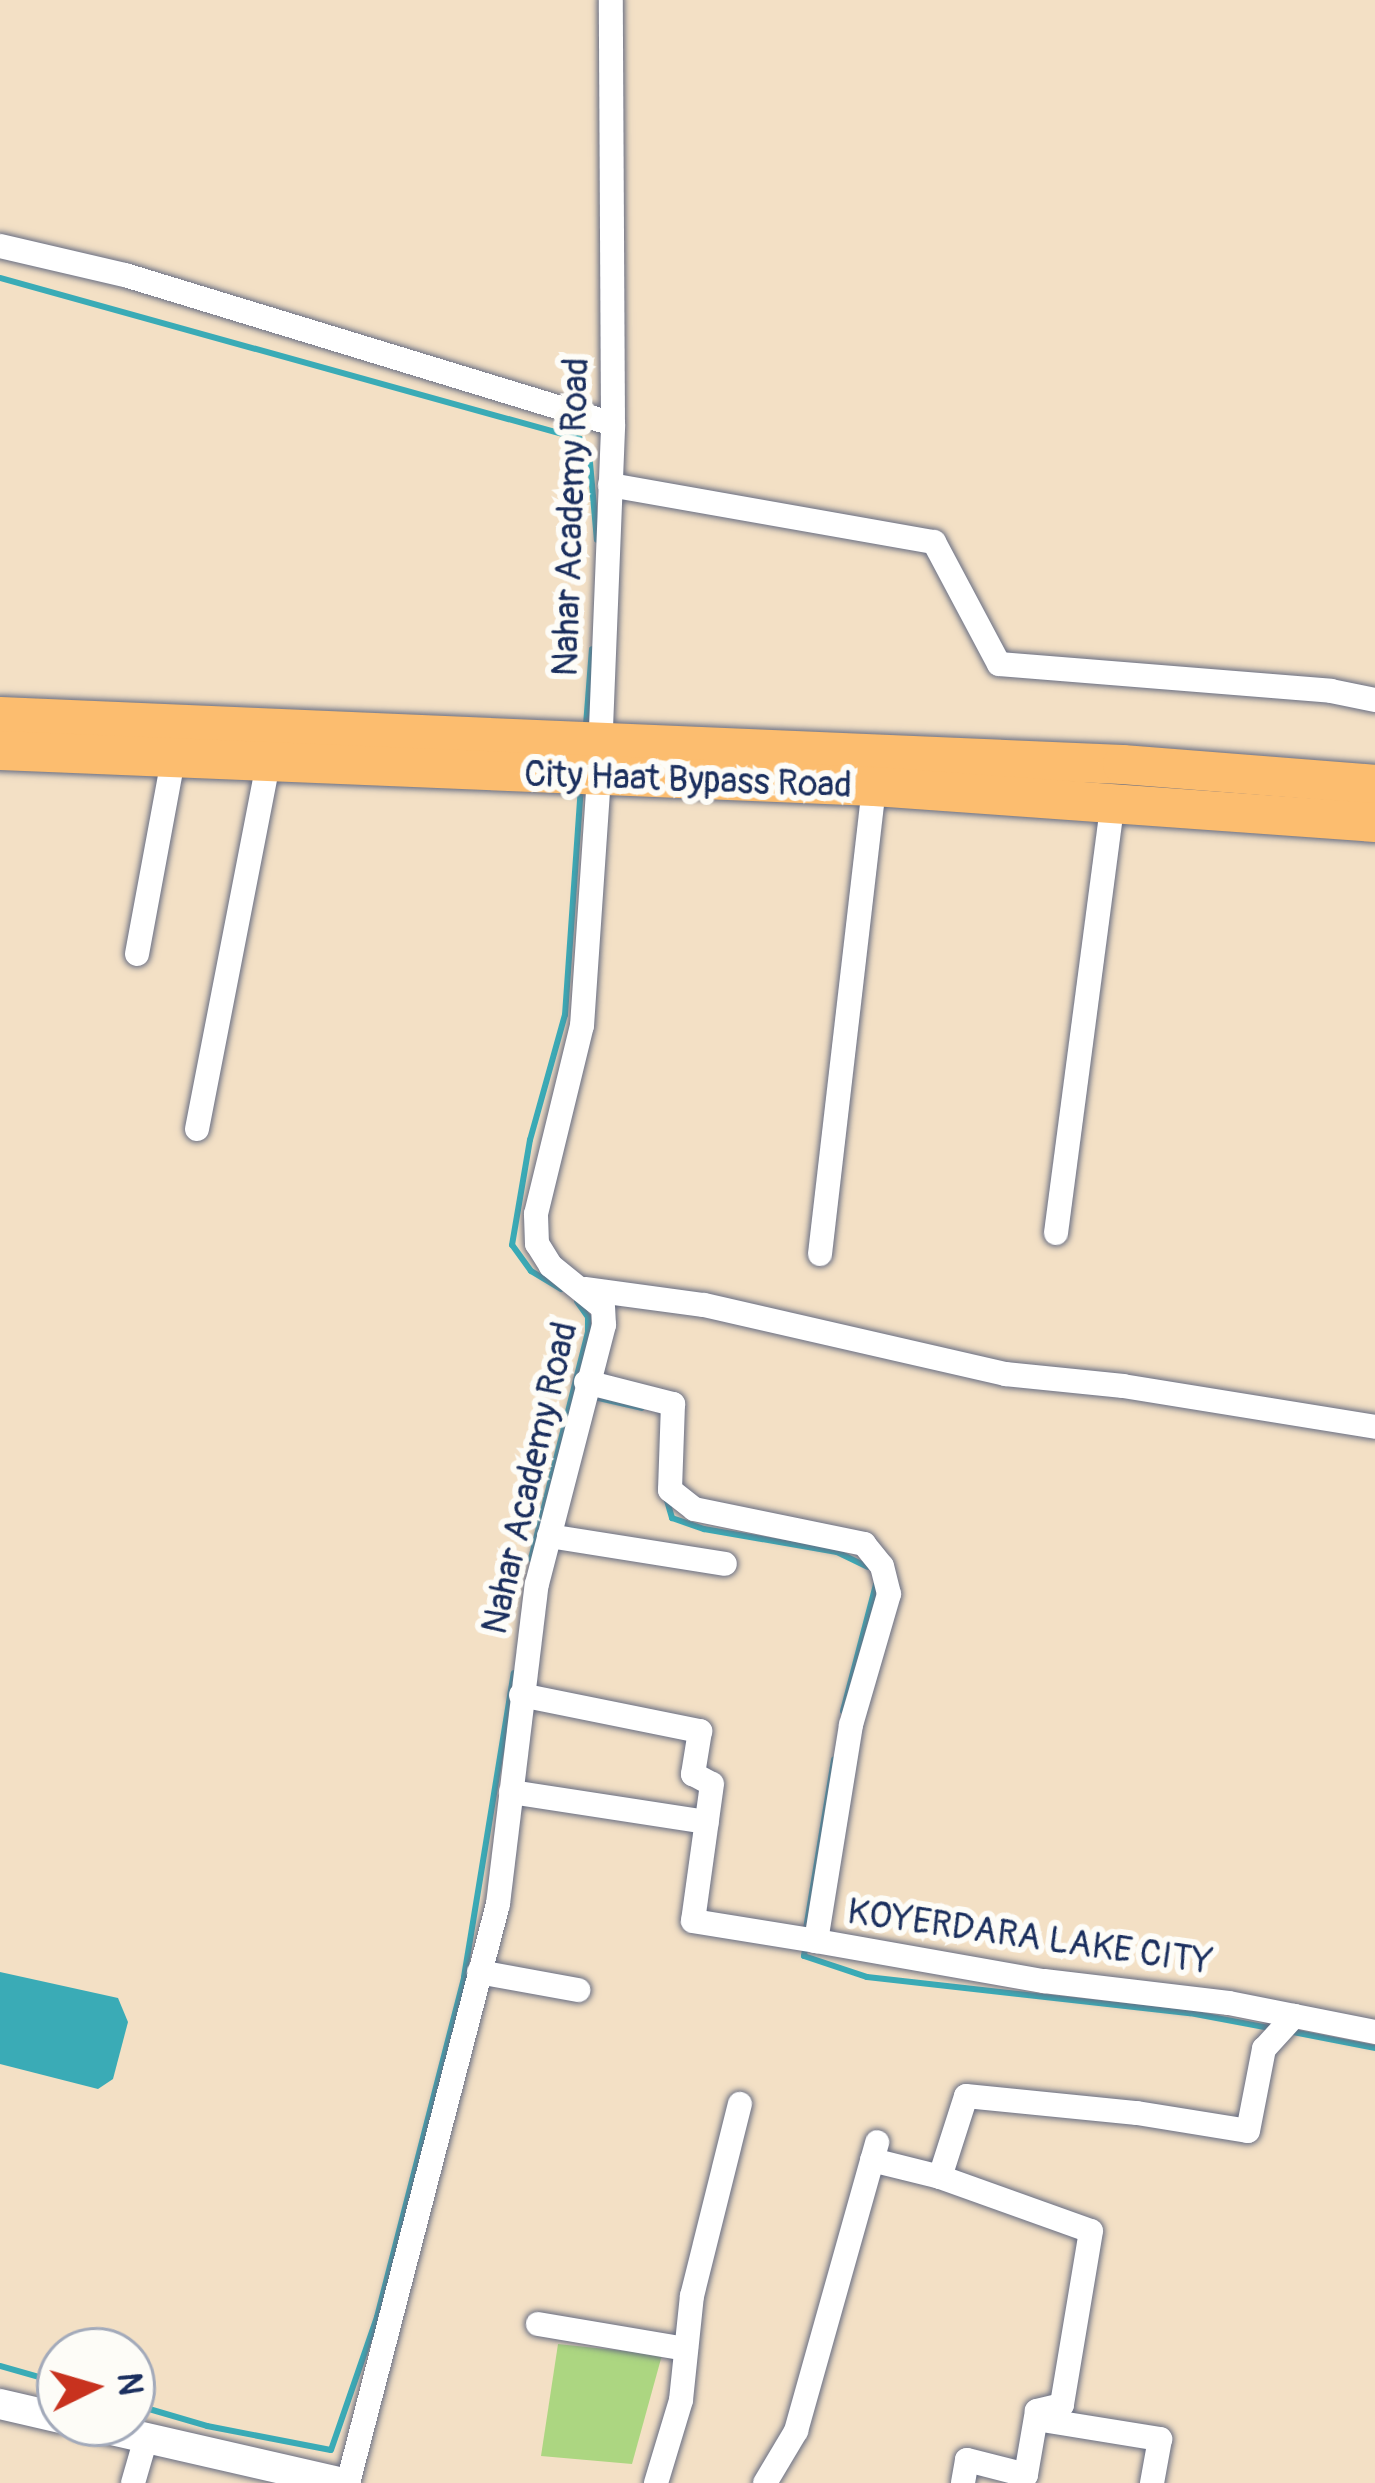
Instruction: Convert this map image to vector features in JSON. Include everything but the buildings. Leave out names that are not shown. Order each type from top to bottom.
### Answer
[{"type":"main road","name":"City Haat Bypass Road","points":[[0,716],[1375,822]]},
{"type":"main road","name":"City Haat Bypass Road","points":[[0,750],[268,763],[1122,764],[1375,784]]},
{"type":"street","name":"Nahar Academy Road","points":[[345,2483],[498,1904],[521,1695],[549,1536],[604,1325],[603,1308],[551,1266],[537,1244],[532,1213],[582,1026],[613,424],[611,0]]},
{"type":"street","points":[[0,245],[125,275],[613,424]]},
{"type":"street","points":[[610,485],[934,542],[999,664],[1331,691],[1375,700]]},
{"type":"street","points":[[136,954],[173,759]]},
{"type":"street","points":[[197,1129],[268,763]]},
{"type":"street","points":[[820,1254],[874,786]]},
{"type":"street","points":[[1056,1233],[1113,802]]},
{"type":"street","points":[[585,1289],[704,1305],[1005,1374],[1123,1386],[1375,1427]]},
{"type":"street","name":"KOYERDARA LAKE CITY","points":[[586,1382],[673,1404],[670,1490],[694,1509],[864,1544],[882,1566],[889,1594],[851,1725],[816,1941],[1375,2032]]},
{"type":"street","points":[[549,1536],[725,1564]]},
{"type":"street","points":[[521,1695],[700,1731],[693,1774],[712,1784],[693,1921],[816,1941]]},
{"type":"street","points":[[511,1792],[706,1822]]},
{"type":"street","points":[[479,1972],[578,1990]]},
{"type":"street","points":[[940,2177],[966,2096],[1138,2113],[1248,2131],[1264,2049],[1294,2017]]},
{"type":"street","points":[[656,2483],[681,2400],[692,2296],[740,2104]]},
{"type":"street","points":[[765,2483],[796,2431],[874,2151],[1091,2231],[1062,2405],[1037,2411],[1026,2475],[967,2460],[963,2483]]},
{"type":"street","points":[[538,2324],[686,2349]]},
{"type":"street","points":[[0,2404],[36,2412]]},
{"type":"street","points":[[1036,2419],[1160,2439],[1152,2483]]},
{"type":"street","points":[[156,2440],[345,2483]]},
{"type":"street","points":[[134,2483],[144,2447]]},
{"type":"green space","points":[[558,2344],[662,2355],[632,2464],[541,2456]]},
{"type":"water","points":[[0,1972],[118,1998],[128,2022],[113,2079],[98,2089],[0,2064]]},
{"type":"waterway","points":[[0,278],[580,439],[589,451],[597,540]]},
{"type":"waterway","points":[[586,725],[592,649]]},
{"type":"waterway","points":[[561,1289],[531,1271],[512,1245],[530,1140],[565,1015],[581,786]]},
{"type":"waterway","points":[[531,1559],[588,1332],[588,1317],[577,1301]]},
{"type":"waterway","points":[[590,1396],[642,1408]]},
{"type":"waterway","points":[[666,1497],[672,1518],[704,1529],[837,1552],[868,1567]]},
{"type":"waterway","points":[[843,1711],[876,1584]]},
{"type":"waterway","points":[[156,2411],[331,2450],[377,2317],[464,1977],[514,1673]]},
{"type":"waterway","points":[[806,1929],[834,1759]]},
{"type":"waterway","points":[[805,1949],[804,1956],[867,1977],[1190,2013],[1275,2029]]},
{"type":"waterway","points":[[1288,2031],[1375,2048]]},
{"type":"waterway","points":[[0,2366],[36,2376]]}]
